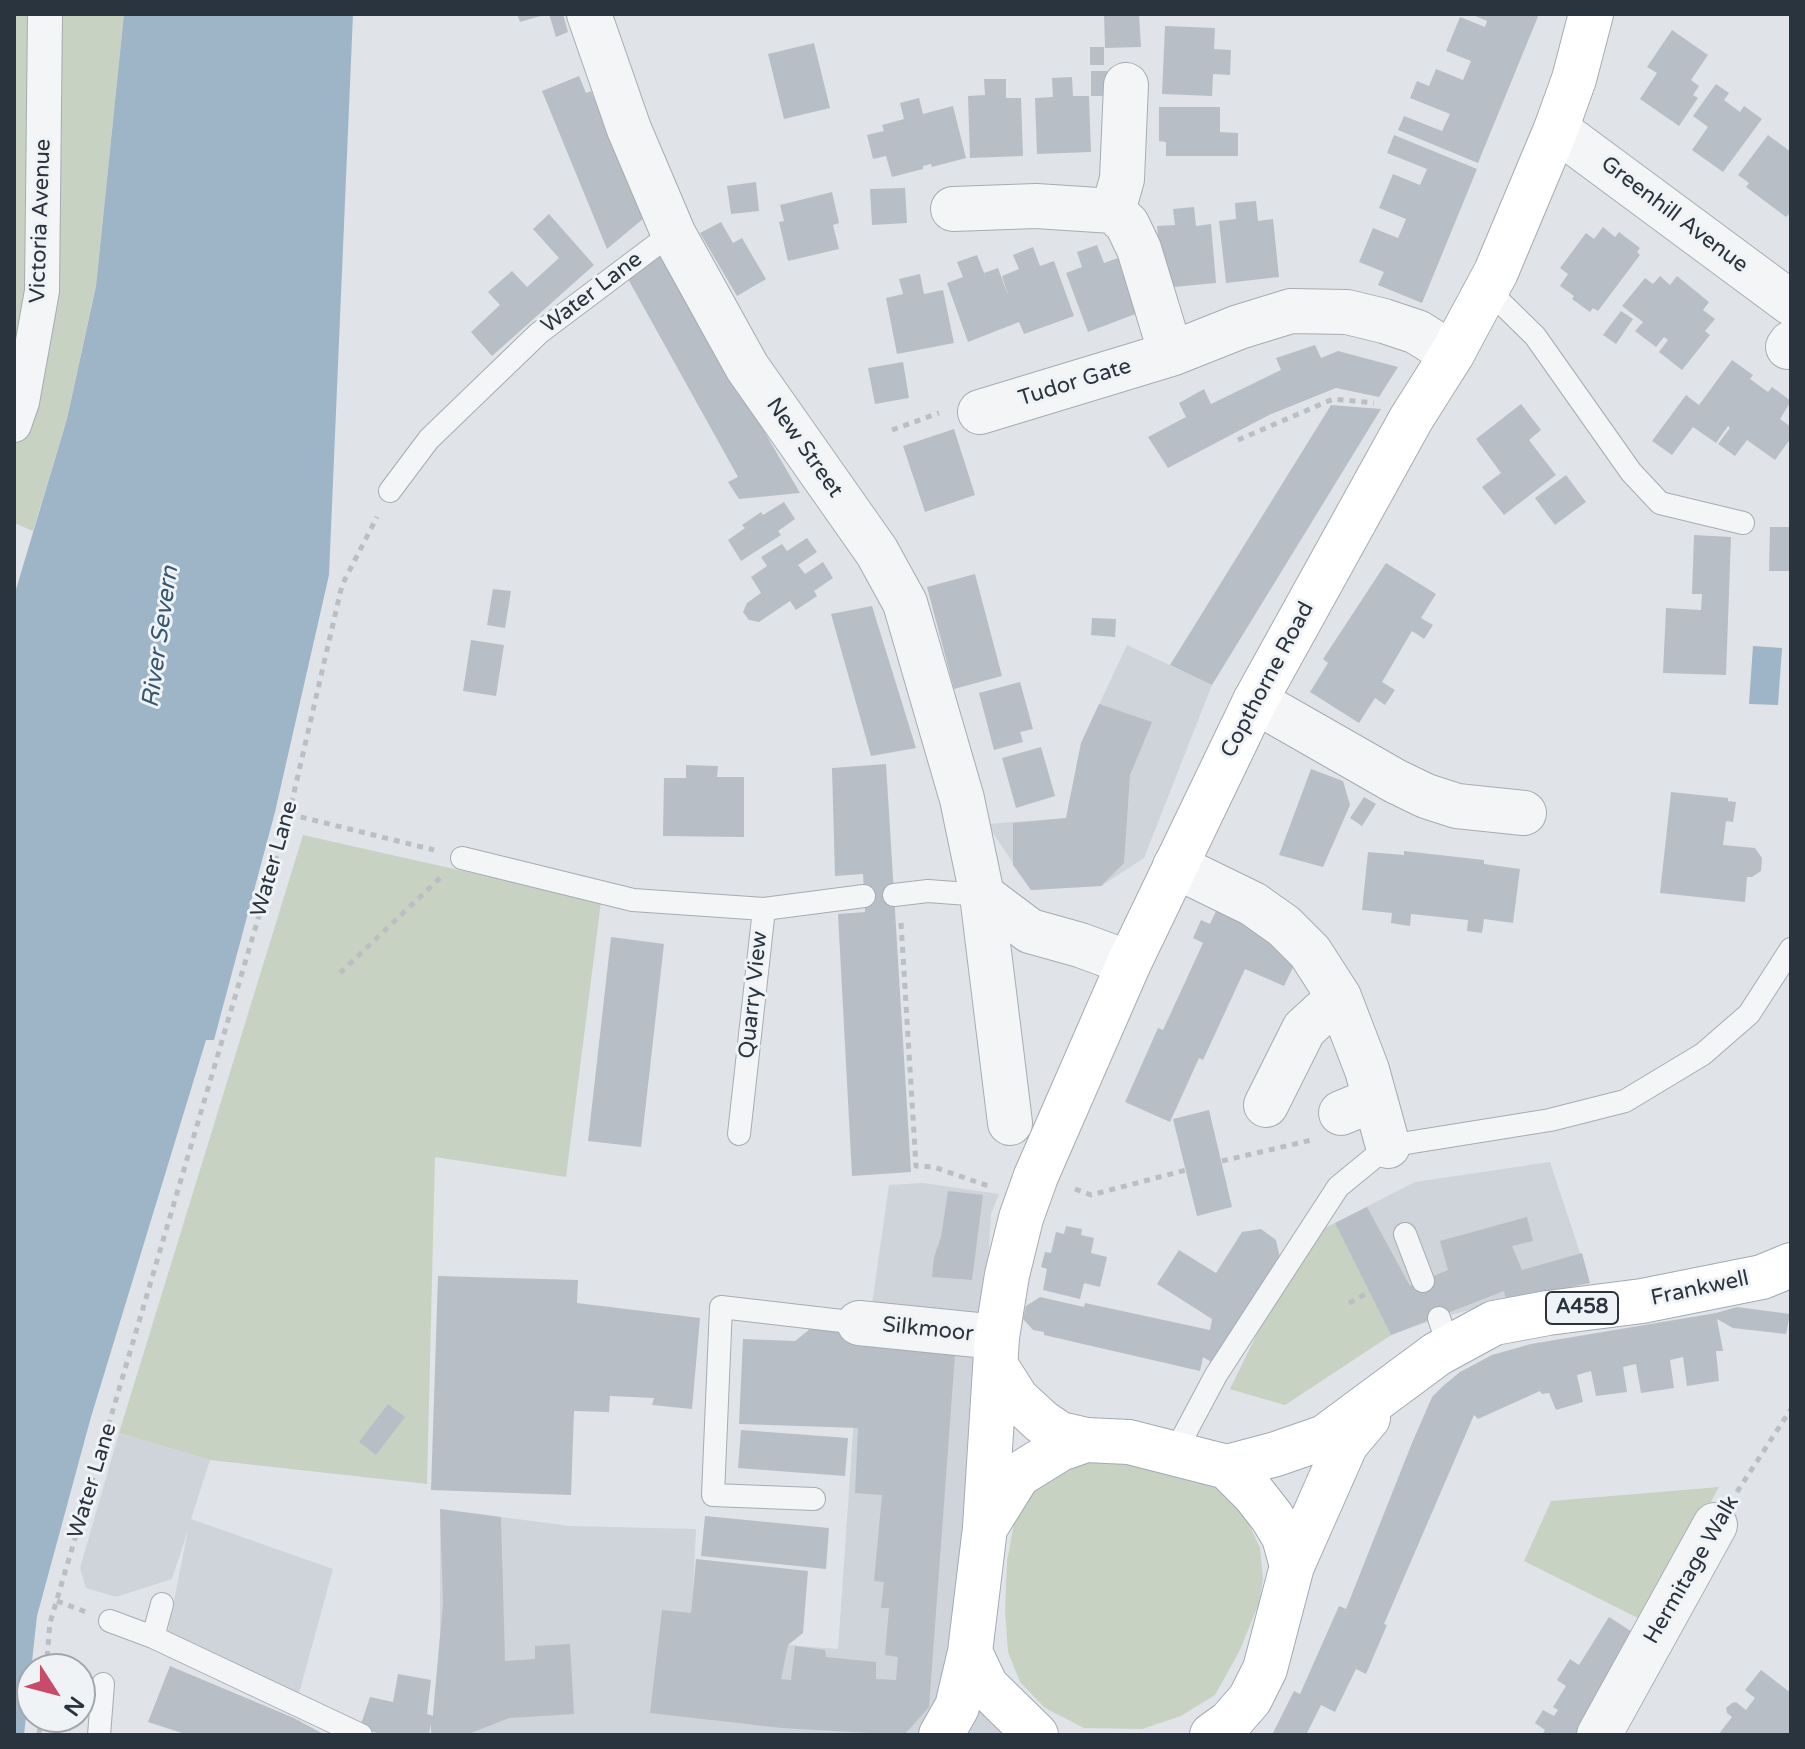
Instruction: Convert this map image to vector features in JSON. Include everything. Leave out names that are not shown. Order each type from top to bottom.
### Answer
[{"type":"main road","name":"Copthorne Road","points":[[985,1528],[996,1352],[1007,1275],[1021,1218],[1060,1119],[1129,963],[1255,701],[1411,419],[1452,354],[1487,289],[1556,129],[1574,79],[1591,14]]},
{"type":"main road","name":"Frankwell","points":[[1212,1735],[1230,1722],[1250,1699],[1265,1669],[1292,1566],[1346,1444],[1444,1333],[1548,1313],[1642,1301],[1762,1277],[1791,1265]]},
{"type":"main road","points":[[996,1352],[1017,1399],[1060,1434],[1086,1440],[1129,1442],[1227,1467],[1272,1517],[1284,1537],[1292,1566]]},
{"type":"main road","name":"Frankwell","points":[[1227,1467],[1325,1437],[1390,1391]]},
{"type":"main road","points":[[941,1735],[957,1707],[970,1652],[985,1528],[1018,1475],[1060,1449],[1086,1440]]},
{"type":"main road","points":[[970,1652],[986,1686],[1036,1735]]},
{"type":"street","name":"Victoria Avenue","points":[[14,425],[22,402],[42,291],[45,14]]},
{"type":"street","name":"New Street","points":[[589,14],[629,129],[674,235],[747,367],[877,552],[905,603],[962,799],[982,895],[1010,1123]]},
{"type":"street","points":[[1113,211],[1122,179],[1126,85]]},
{"type":"street","name":"Greenhill Avenue","points":[[1556,129],[1791,303]]},
{"type":"street","points":[[953,209],[1036,206],[1113,211],[1127,224],[1139,249],[1171,354]]},
{"type":"street","name":"Tudor Gate","points":[[980,412],[1171,354],[1239,327],[1291,311],[1347,312],[1384,321],[1417,332],[1452,354]]},
{"type":"street","points":[[1255,701],[1426,796],[1457,806],[1524,813]]},
{"type":"street","points":[[1175,866],[1253,904],[1284,926],[1310,952],[1339,997],[1367,1070],[1358,1106],[1388,1146]]},
{"type":"street","points":[[982,895],[1030,931],[1129,963]]},
{"type":"street","points":[[1266,1105],[1304,1029],[1339,997]]},
{"type":"street","name":"Silkmoor","points":[[859,1323],[996,1352]]},
{"type":"street","name":"Hermitage Walk","points":[[1599,1735],[1715,1525]]},
{"type":"lane","name":"Water Lane","points":[[390,491],[429,439],[539,333],[656,245],[674,235]]},
{"type":"lane","points":[[1487,289],[1535,336],[1631,472],[1660,503],[1743,523]]},
{"type":"lane","points":[[462,858],[633,900],[764,909]]},
{"type":"lane","points":[[897,894],[928,891],[982,895]]},
{"type":"lane","name":"Quarry View","points":[[739,1134],[764,909],[864,896]]},
{"type":"lane","points":[[1175,1452],[1216,1375],[1338,1187],[1388,1146],[1550,1120],[1625,1101],[1703,1054],[1749,1014],[1791,949]]},
{"type":"lane","points":[[1405,1234],[1423,1281]]},
{"type":"lane","points":[[814,1499],[713,1495],[721,1307],[859,1323]]},
{"type":"lane","points":[[153,1637],[162,1604]]},
{"type":"lane","points":[[110,1621],[153,1637],[361,1735]]},
{"type":"lane","points":[[99,1735],[103,1684]]},
{"type":"path","points":[[1238,440],[1333,399],[1380,403],[1411,419]]},
{"type":"path","name":"Water Lane","points":[[47,1653],[50,1623],[289,814],[342,585],[390,491]]},
{"type":"path","points":[[289,814],[462,858]]},
{"type":"path","points":[[340,973],[462,858]]},
{"type":"path","points":[[897,894],[916,1166],[934,1167],[1002,1190]]},
{"type":"path","points":[[1082,1191],[1091,1195],[1186,1170]]},
{"type":"path","points":[[1349,1303],[1369,1292]]},
{"type":"path","name":"Hermitage Walk","points":[[1715,1525],[1791,1409]]},
{"type":"shaded area","points":[[1127,645],[1212,685],[1144,858],[1101,886],[1031,890],[987,824],[1066,818],[1081,743]]},
{"type":"shaded area","points":[[1550,1162],[1590,1283],[1506,1300],[1391,1335],[1285,1405],[1230,1389],[1323,1229],[1415,1182]]},
{"type":"shaded area","points":[[923,1183],[999,1194],[991,1214],[972,1552],[945,1666],[1019,1735],[431,1735],[440,1636],[440,1509],[570,1526],[696,1529],[692,1613],[788,1645],[838,1649],[855,1404],[889,1185]]},
{"type":"shaded area","points":[[119,1433],[210,1460],[191,1519],[333,1569],[298,1697],[167,1636],[188,1530],[172,1579],[116,1597],[86,1588],[80,1568]]},
{"type":"green space","points":[[14,14],[124,14],[96,285],[67,419],[33,531],[14,523]]},
{"type":"green space","points":[[303,835],[601,902],[566,1177],[435,1157],[427,1484],[210,1460],[119,1433]]},
{"type":"green space","points":[[1335,1223],[1391,1335],[1285,1405],[1230,1389],[1275,1297],[1323,1229]]},
{"type":"green space","points":[[1091,1452],[1213,1475],[1241,1507],[1260,1548],[1263,1579],[1259,1603],[1239,1652],[1215,1695],[1181,1716],[1142,1729],[1084,1728],[1045,1708],[1020,1682],[1008,1652],[1005,1611],[1007,1561],[1014,1524],[1032,1491]]},
{"type":"green space","points":[[1719,1487],[1646,1622],[1524,1561],[1551,1501]]},
{"type":"water","name":"River Severn","points":[[124,14],[353,14],[329,575],[275,812],[214,1040],[206,1040],[91,1417],[37,1616],[33,1653],[16,1653],[16,1733],[24,1733],[14,1735],[14,596],[67,419],[96,286]]},
{"type":"water","points":[[1753,646],[1782,648],[1778,705],[1749,704]]},
{"type":"building","points":[[517,14],[543,14],[544,15],[520,22]]},
{"type":"building","points":[[549,14],[563,14],[568,32],[556,37]]},
{"type":"building","points":[[1104,14],[1139,14],[1141,47],[1105,48]]},
{"type":"building","points":[[1471,14],[1539,14],[1478,163],[1398,130],[1404,116],[1442,131],[1450,114],[1410,98],[1417,81],[1429,86],[1436,69],[1463,80],[1471,61],[1446,51],[1460,17],[1485,27],[1487,21]]},
{"type":"building","points":[[1165,26],[1215,28],[1214,49],[1231,50],[1230,75],[1213,74],[1212,96],[1162,94]]},
{"type":"building","points":[[1672,30],[1708,55],[1691,80],[1699,86],[1693,95],[1698,98],[1679,126],[1640,99],[1657,73],[1647,67]]},
{"type":"building","points":[[814,43],[830,108],[784,119],[768,54]]},
{"type":"building","points":[[1090,47],[1104,47],[1104,65],[1090,65]]},
{"type":"building","points":[[1091,71],[1107,71],[1108,96],[1091,96]]},
{"type":"building","points":[[579,76],[586,93],[591,91],[644,218],[607,249],[542,91]]},
{"type":"building","points":[[1072,77],[1073,96],[1089,96],[1091,152],[1037,154],[1035,98],[1053,97],[1052,78]]},
{"type":"building","points":[[984,79],[1006,79],[1006,98],[1021,98],[1023,156],[970,158],[968,96],[985,95]]},
{"type":"building","points":[[1716,84],[1729,93],[1724,100],[1740,112],[1744,106],[1762,119],[1723,172],[1692,150],[1708,127],[1693,116]]},
{"type":"building","points":[[919,98],[923,114],[953,106],[966,158],[932,167],[931,164],[923,166],[923,169],[892,177],[886,156],[873,159],[867,135],[884,131],[882,125],[904,119],[900,103]]},
{"type":"building","points":[[1159,107],[1220,107],[1220,132],[1238,133],[1238,156],[1166,156],[1166,142],[1159,141]]},
{"type":"building","points":[[1394,135],[1477,169],[1422,303],[1378,285],[1384,272],[1359,262],[1373,228],[1398,238],[1406,219],[1379,208],[1393,174],[1420,185],[1427,169],[1387,153]]},
{"type":"building","points":[[1768,135],[1791,152],[1791,212],[1786,217],[1746,187],[1749,183],[1738,175]]},
{"type":"building","points":[[756,182],[759,211],[731,214],[727,186]]},
{"type":"building","points":[[905,188],[907,223],[872,225],[870,189]]},
{"type":"building","points":[[832,192],[839,223],[833,225],[839,249],[788,261],[779,222],[784,221],[780,205]]},
{"type":"building","points":[[1256,201],[1258,221],[1273,219],[1279,277],[1226,283],[1219,221],[1236,219],[1235,203]]},
{"type":"building","points":[[1194,207],[1196,226],[1211,224],[1216,283],[1163,288],[1157,226],[1175,225],[1173,209]]},
{"type":"building","points":[[549,214],[594,265],[492,356],[471,332],[500,305],[488,292],[512,271],[527,287],[559,258],[533,229]]},
{"type":"building","points":[[721,222],[733,243],[742,238],[766,279],[737,296],[700,233]]},
{"type":"building","points":[[1603,227],[1615,237],[1619,232],[1640,248],[1637,252],[1640,255],[1598,311],[1593,308],[1590,312],[1560,286],[1568,274],[1560,268],[1586,233],[1594,239]]},
{"type":"building","points":[[656,245],[800,493],[739,499],[728,482],[738,477],[618,261]]},
{"type":"building","points":[[1097,245],[1104,263],[1118,258],[1138,313],[1088,332],[1066,273],[1082,267],[1077,252]]},
{"type":"building","points":[[1033,247],[1040,266],[1054,261],[1074,316],[1024,334],[1019,322],[968,342],[947,283],[963,277],[957,262],[977,255],[984,273],[998,268],[1009,298],[1002,276],[1019,269],[1013,255]]},
{"type":"building","points":[[920,274],[924,294],[943,290],[954,343],[897,354],[886,298],[903,294],[899,279]]},
{"type":"building","points":[[1660,276],[1670,285],[1677,276],[1709,302],[1703,310],[1715,319],[1705,331],[1710,335],[1682,370],[1659,352],[1668,340],[1664,337],[1656,347],[1635,331],[1643,322],[1622,306],[1645,278],[1653,284]]},
{"type":"building","points":[[1621,311],[1633,319],[1616,344],[1603,335]]},
{"type":"building","points":[[1315,345],[1321,358],[1338,351],[1398,367],[1379,397],[1336,388],[1269,415],[1168,468],[1148,437],[1186,417],[1179,403],[1204,389],[1211,404],[1281,370],[1276,358]]},
{"type":"building","points":[[1732,360],[1753,375],[1750,379],[1768,392],[1772,387],[1791,401],[1780,419],[1791,427],[1791,438],[1775,460],[1747,440],[1735,456],[1718,444],[1730,428],[1728,426],[1716,443],[1693,427],[1672,455],[1652,441],[1686,395],[1699,405]]},
{"type":"building","points":[[903,362],[909,398],[875,404],[868,368]]},
{"type":"building","points":[[1521,404],[1541,430],[1529,440],[1556,475],[1504,515],[1482,487],[1501,473],[1476,439]]},
{"type":"building","points":[[1331,405],[1381,409],[1212,685],[1170,665]]},
{"type":"building","points":[[954,429],[975,495],[925,512],[903,446]]},
{"type":"building","points":[[1566,475],[1586,502],[1555,525],[1535,498]]},
{"type":"building","points":[[784,502],[795,519],[778,531],[781,535],[741,561],[728,540],[761,512],[763,515]]},
{"type":"building","points":[[1770,527],[1791,527],[1791,571],[1769,571]]},
{"type":"building","points":[[1694,535],[1731,537],[1726,675],[1663,673],[1666,608],[1701,610],[1702,594],[1692,594]]},
{"type":"building","points":[[807,538],[817,552],[798,565],[805,574],[823,562],[833,578],[814,591],[817,596],[796,610],[790,601],[759,622],[749,620],[743,612],[747,603],[761,593],[751,577],[767,566],[761,557],[782,544],[787,551]]},
{"type":"building","points":[[1386,563],[1436,594],[1421,618],[1433,625],[1424,639],[1412,631],[1382,682],[1395,690],[1385,705],[1375,698],[1359,723],[1310,692],[1328,663],[1323,659]]},
{"type":"building","points":[[975,574],[1002,676],[954,689],[927,587]]},
{"type":"building","points":[[493,589],[511,591],[505,628],[487,625]]},
{"type":"building","points":[[872,606],[916,748],[871,756],[831,614]]},
{"type":"building","points":[[1092,618],[1116,619],[1115,637],[1091,635]]},
{"type":"building","points":[[471,640],[504,645],[496,696],[463,691]]},
{"type":"building","points":[[1020,682],[1033,729],[1020,732],[1023,742],[994,750],[979,693]]},
{"type":"building","points":[[1099,704],[1152,722],[1130,775],[1124,863],[1101,886],[1031,890],[1013,865],[1013,823],[1066,818],[1081,743]]},
{"type":"building","points":[[1041,747],[1055,796],[1016,808],[1002,758]]},
{"type":"building","points":[[886,764],[911,1172],[852,1176],[838,914],[865,912],[863,874],[835,876],[832,768]]},
{"type":"building","points":[[686,765],[718,766],[717,777],[744,777],[744,837],[663,836],[664,778],[686,778]]},
{"type":"building","points":[[1311,769],[1343,781],[1350,805],[1323,867],[1279,855]]},
{"type":"building","points":[[1671,792],[1728,798],[1728,801],[1736,802],[1733,822],[1726,821],[1723,845],[1755,848],[1762,858],[1761,871],[1747,877],[1745,902],[1660,893]]},
{"type":"building","points":[[1364,797],[1376,804],[1362,826],[1350,818]]},
{"type":"building","points":[[1404,851],[1484,860],[1484,864],[1520,869],[1513,923],[1484,919],[1482,933],[1467,931],[1468,920],[1411,914],[1410,926],[1391,923],[1392,913],[1362,910],[1368,852],[1404,855]]},
{"type":"building","points":[[1217,909],[1301,951],[1284,986],[1245,969],[1170,1122],[1125,1102],[1158,1028],[1163,1030],[1203,943],[1193,938],[1201,920],[1210,924]]},
{"type":"building","points":[[611,937],[664,944],[641,1147],[588,1141]]},
{"type":"building","points":[[1209,1110],[1232,1207],[1197,1216],[1173,1119]]},
{"type":"building","points":[[948,1191],[983,1195],[972,1280],[932,1277]]},
{"type":"building","points":[[1367,1207],[1410,1286],[1448,1270],[1440,1241],[1527,1217],[1533,1241],[1512,1246],[1522,1270],[1582,1253],[1590,1283],[1506,1300],[1504,1291],[1391,1335],[1335,1223]]},
{"type":"building","points":[[1066,1226],[1082,1229],[1081,1235],[1094,1238],[1091,1253],[1107,1257],[1100,1287],[1084,1283],[1080,1299],[1043,1290],[1047,1269],[1041,1267],[1045,1252],[1051,1253],[1056,1232],[1064,1234]]},
{"type":"building","points":[[1261,1229],[1276,1240],[1280,1258],[1213,1363],[1203,1357],[1200,1371],[1044,1335],[1044,1332],[1033,1330],[1023,1319],[1026,1306],[1040,1297],[1084,1307],[1085,1303],[1210,1330],[1212,1319],[1157,1284],[1179,1250],[1216,1273],[1242,1232]]},
{"type":"building","points":[[438,1276],[578,1280],[577,1303],[700,1318],[692,1409],[652,1405],[654,1398],[610,1396],[609,1412],[574,1411],[571,1495],[431,1490]]},
{"type":"building","points":[[1737,1307],[1790,1314],[1786,1334],[1733,1328],[1717,1319],[1723,1351],[1716,1351],[1719,1381],[1687,1386],[1683,1357],[1670,1360],[1674,1388],[1641,1393],[1636,1364],[1623,1367],[1627,1392],[1596,1396],[1591,1371],[1577,1375],[1583,1402],[1556,1410],[1549,1393],[1542,1394],[1540,1391],[1478,1419],[1474,1415],[1384,1624],[1387,1625],[1366,1674],[1356,1669],[1335,1712],[1321,1705],[1306,1735],[1272,1735],[1294,1691],[1300,1694],[1339,1606],[1346,1609],[1432,1397],[1443,1386],[1460,1372],[1492,1355],[1531,1344]]},
{"type":"building","points":[[810,1329],[956,1341],[929,1707],[904,1735],[782,1728],[650,1713],[662,1610],[691,1613],[696,1559],[808,1571],[803,1633],[788,1645],[781,1679],[791,1680],[795,1646],[825,1650],[826,1657],[876,1662],[876,1679],[896,1680],[898,1657],[885,1655],[889,1608],[881,1608],[884,1582],[874,1581],[882,1495],[855,1493],[858,1428],[739,1424],[743,1339],[795,1341]]},
{"type":"building","points":[[388,1404],[405,1417],[376,1455],[359,1442]]},
{"type":"building","points":[[741,1430],[848,1438],[845,1476],[738,1468]]},
{"type":"building","points":[[440,1509],[501,1517],[505,1661],[535,1659],[535,1646],[570,1644],[574,1714],[509,1718],[466,1735],[431,1735],[431,1723],[429,1735],[382,1735],[360,1727],[370,1697],[393,1702],[398,1674],[431,1680],[427,1714],[433,1716],[443,1603]]},
{"type":"building","points":[[705,1516],[829,1528],[826,1569],[701,1556]]},
{"type":"building","points":[[1609,1617],[1640,1637],[1578,1735],[1542,1735],[1545,1730],[1535,1723],[1543,1710],[1554,1716],[1558,1710],[1553,1707],[1566,1686],[1557,1680],[1570,1659],[1579,1665]]},
{"type":"building","points":[[170,1666],[294,1718],[325,1735],[188,1735],[148,1722]]},
{"type":"building","points":[[1761,1670],[1791,1693],[1791,1731],[1788,1735],[1718,1735],[1732,1717],[1726,1708],[1736,1702],[1746,1710],[1755,1698],[1745,1690]]}]
